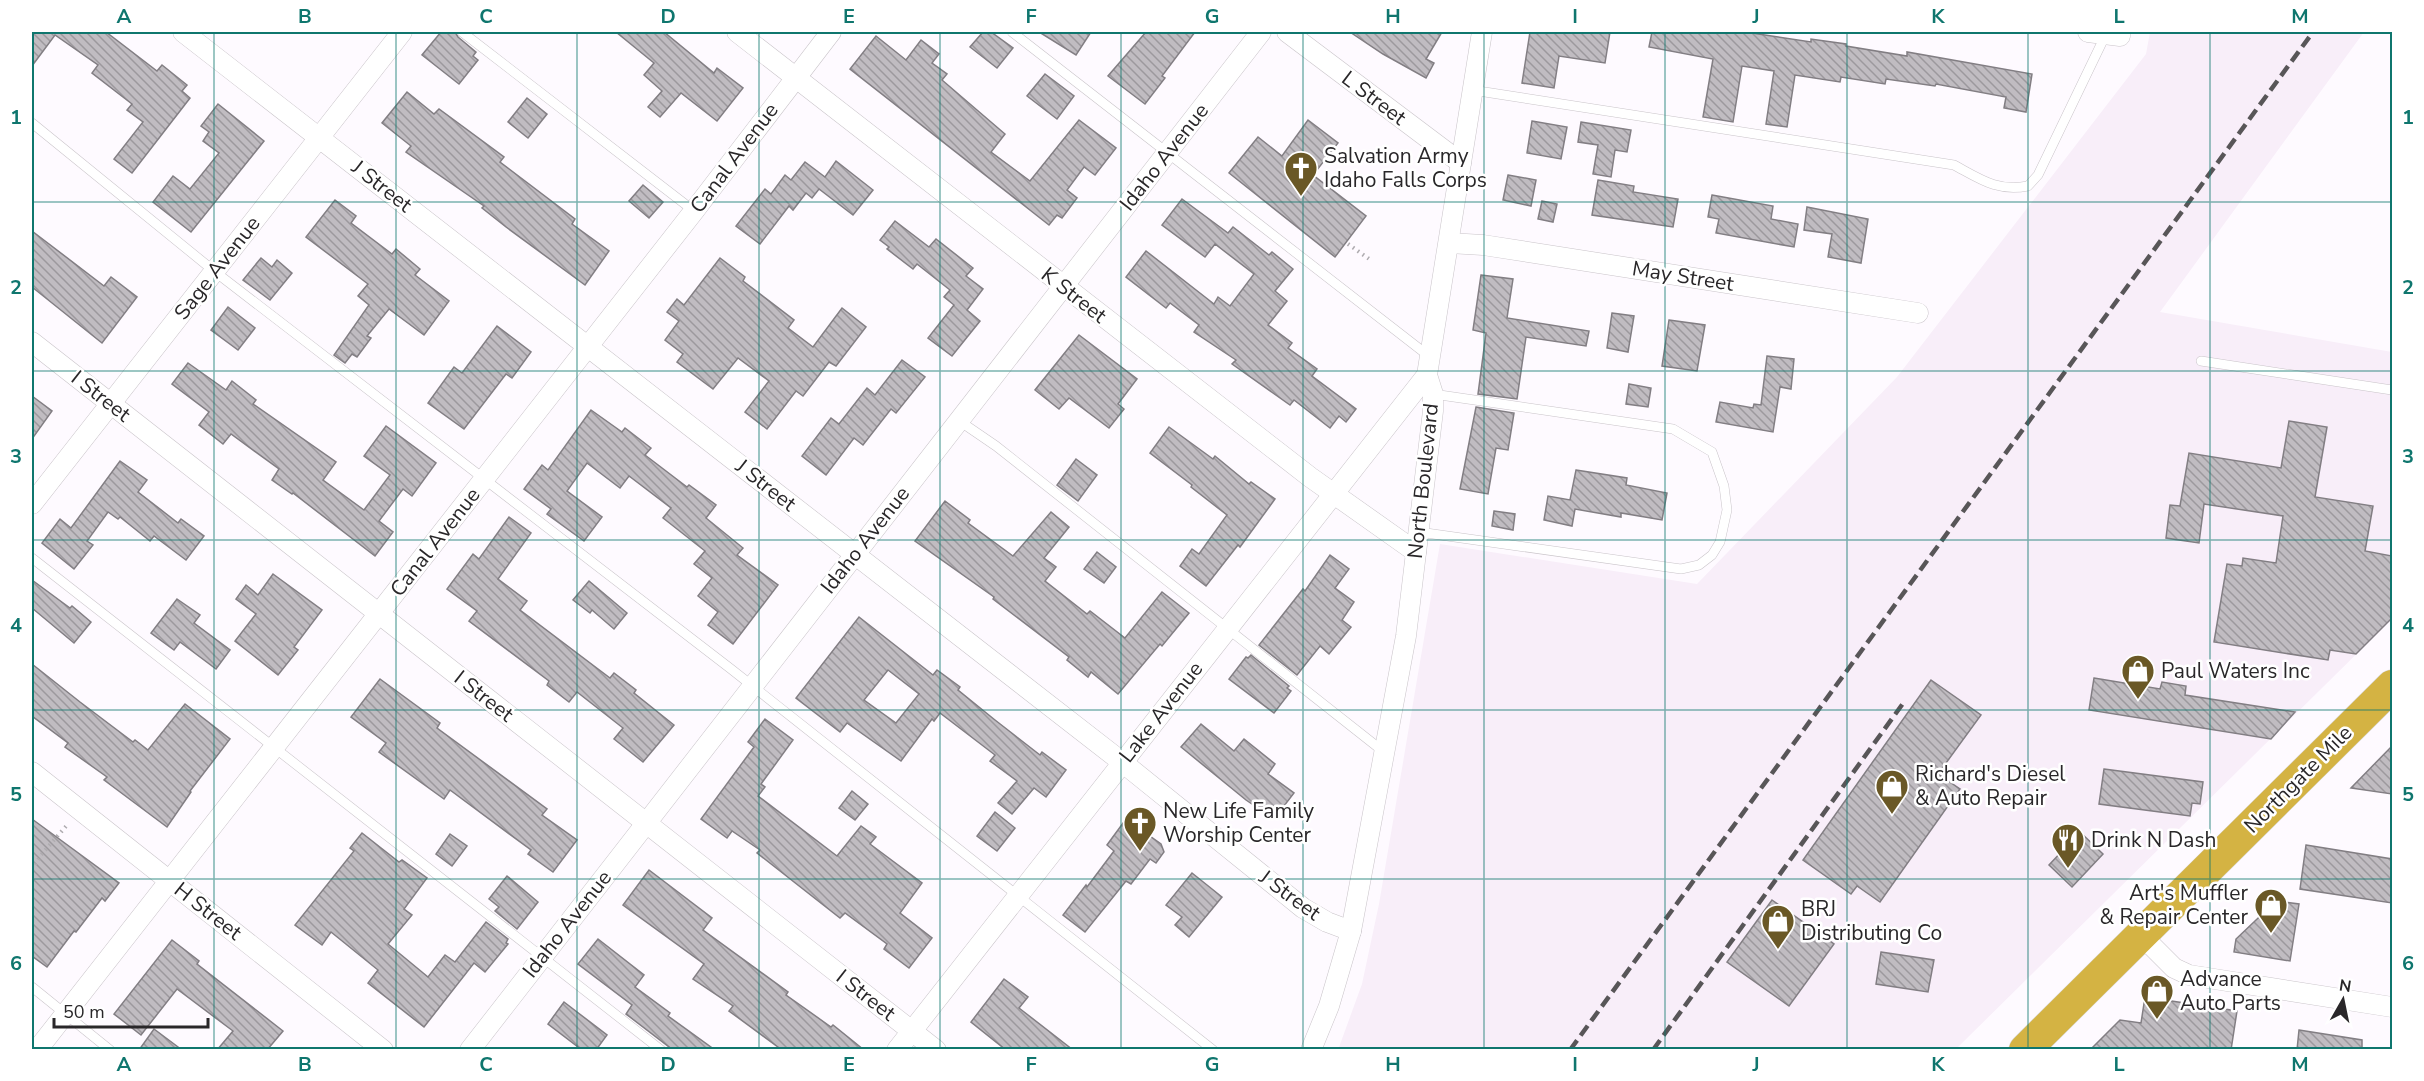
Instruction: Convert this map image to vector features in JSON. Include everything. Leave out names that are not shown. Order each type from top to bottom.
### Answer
[{"type":"highway","name":"Northgate Mile","points":[[2025,1050],[2392,686]]},
{"type":"street","name":"J Street","points":[[183,32],[589,345],[1122,762],[1303,908],[1327,922],[1352,931]]},
{"type":"street","name":"Sage Avenue","points":[[32,504],[402,32]]},
{"type":"street","name":"K Street","points":[[736,32],[1332,494],[1416,552]]},
{"type":"street","name":"Canal Avenue","points":[[37,1050],[694,211],[831,32]]},
{"type":"street","name":"Idaho Avenue","points":[[470,1050],[1261,32]]},
{"type":"street","name":"L Street","points":[[1287,32],[1461,163]]},
{"type":"street","name":"North Boulevard","points":[[1311,1050],[1329,1006],[1352,931],[1406,636],[1434,394],[1428,366],[1482,32]]},
{"type":"street","name":"May Street","points":[[1449,243],[1483,245],[1918,313]]},
{"type":"street","name":"I Street","points":[[32,342],[936,1050]]},
{"type":"street","name":"Lake Avenue","points":[[897,1050],[1332,494],[1428,366]]},
{"type":"street","name":"H Street","points":[[32,772],[383,1050]]},
{"type":"street","points":[[2140,934],[2174,968],[2189,975],[2392,1007]]},
{"type":"lane","points":[[462,32],[694,211]]},
{"type":"lane","points":[[1012,32],[1168,153],[1428,366]]},
{"type":"lane","points":[[1472,90],[1954,165],[1989,184],[2012,189],[2028,186],[2038,175],[2108,33]]},
{"type":"lane","points":[[32,123],[214,271],[752,686],[1213,1050]]},
{"type":"lane","points":[[2200,361],[2392,390]]},
{"type":"lane","points":[[1419,531],[1681,569],[1699,565],[1712,555],[1720,542],[1727,510],[1724,486],[1712,452],[1673,429],[1434,394]]},
{"type":"lane","points":[[958,420],[996,446],[1386,753]]},
{"type":"lane","points":[[32,558],[661,1050]]},
{"type":"lane","points":[[32,987],[110,1050]]},
{"type":"path","points":[[1348,243],[1372,261]]},
{"type":"path","points":[[32,870],[41,855],[69,824]]},
{"type":"shaded area","points":[[2150,32],[2364,32],[2160,312],[2392,352],[2392,619],[1956,1049],[1338,1050],[1362,984],[1379,904],[1440,544],[1697,584],[1897,377],[2146,54]]},
{"type":"building","points":[[32,32],[106,32],[157,71],[162,65],[187,85],[182,91],[190,98],[132,173],[114,159],[143,122],[127,110],[132,104],[92,73],[98,65],[55,35],[32,66]]},
{"type":"building","points":[[441,32],[455,32],[476,52],[473,56],[478,60],[459,84],[422,55]]},
{"type":"building","points":[[616,32],[664,32],[714,73],[717,68],[743,88],[717,121],[681,93],[660,117],[648,107],[662,91],[644,75],[654,63]]},
{"type":"building","points":[[983,32],[991,32],[1013,48],[997,68],[970,47]]},
{"type":"building","points":[[1039,32],[1091,32],[1076,55]]},
{"type":"building","points":[[1146,32],[1195,32],[1162,76],[1165,78],[1145,104],[1108,76]]},
{"type":"building","points":[[1350,32],[1442,32],[1426,59],[1434,63],[1426,78]]},
{"type":"building","points":[[1530,32],[1610,32],[1605,63],[1559,56],[1554,88],[1522,83]]},
{"type":"building","points":[[1652,32],[1745,32],[1811,42],[1811,39],[1907,56],[1907,52],[2032,74],[2026,112],[2004,108],[2006,97],[1936,84],[1935,86],[1886,79],[1885,84],[1841,77],[1840,82],[1795,75],[1787,127],[1766,124],[1774,71],[1742,66],[1733,122],[1703,117],[1713,59],[1649,47]]},
{"type":"building","points":[[876,36],[906,60],[921,40],[939,54],[932,63],[947,74],[942,80],[1005,134],[991,152],[1030,181],[1079,120],[1116,148],[1095,175],[1084,167],[1067,190],[1077,198],[1062,218],[1057,215],[1049,225],[850,69]]},
{"type":"building","points":[[1045,74],[1074,96],[1057,119],[1027,96]]},
{"type":"building","points":[[407,92],[434,114],[439,109],[504,157],[500,162],[575,219],[572,224],[609,251],[585,285],[506,227],[482,208],[484,206],[406,152],[411,146],[382,123]]},
{"type":"building","points":[[527,98],[547,114],[528,138],[508,122]]},
{"type":"building","points":[[218,104],[264,141],[191,232],[153,202],[173,176],[190,189],[219,153],[203,141],[209,132],[201,126]]},
{"type":"building","name":"Salvation Army Idaho Falls Corps","points":[[1308,120],[1338,143],[1313,175],[1366,216],[1335,257],[1229,173],[1258,137],[1282,156]]},
{"type":"building","points":[[1532,121],[1567,127],[1561,159],[1527,153]]},
{"type":"building","points":[[1581,122],[1631,130],[1627,152],[1615,150],[1611,177],[1593,174],[1598,145],[1578,142]]},
{"type":"building","points":[[836,161],[873,190],[853,215],[819,189],[812,198],[806,193],[793,210],[789,206],[760,244],[736,226],[765,189],[771,194],[785,175],[791,180],[805,162],[825,177]]},
{"type":"building","points":[[1508,175],[1536,180],[1531,206],[1503,200]]},
{"type":"building","points":[[1598,180],[1634,186],[1633,192],[1678,199],[1673,227],[1592,215]]},
{"type":"building","points":[[643,185],[663,202],[649,218],[629,201]]},
{"type":"building","points":[[1712,195],[1773,206],[1771,219],[1798,224],[1794,247],[1716,233],[1719,219],[1708,217]]},
{"type":"building","points":[[1182,199],[1228,233],[1233,227],[1269,255],[1272,252],[1293,269],[1275,291],[1287,301],[1268,325],[1292,343],[1288,348],[1317,369],[1312,376],[1356,409],[1346,422],[1339,416],[1330,428],[1294,400],[1290,405],[1232,364],[1236,360],[1194,332],[1199,325],[1170,303],[1166,308],[1126,277],[1146,251],[1214,304],[1218,297],[1230,306],[1254,274],[1215,244],[1205,257],[1162,225]]},
{"type":"building","points":[[335,200],[356,216],[351,223],[392,254],[396,249],[420,269],[415,275],[449,301],[424,335],[389,309],[367,336],[371,338],[357,357],[352,354],[345,363],[334,355],[369,305],[358,296],[368,284],[306,237]]},
{"type":"building","points":[[1542,201],[1557,204],[1553,222],[1538,219]]},
{"type":"building","points":[[1807,207],[1868,219],[1861,263],[1828,257],[1832,234],[1804,230]]},
{"type":"building","points":[[895,221],[929,247],[936,239],[973,268],[966,276],[983,289],[967,310],[980,321],[952,356],[928,338],[954,305],[944,297],[950,290],[917,264],[913,269],[887,249],[889,247],[880,240]]},
{"type":"building","points":[[32,231],[104,286],[111,277],[137,297],[102,343],[32,287]]},
{"type":"building","points":[[261,258],[272,267],[277,260],[292,273],[270,300],[243,280]]},
{"type":"building","points":[[720,258],[745,277],[743,281],[794,320],[788,328],[813,347],[842,308],[866,327],[836,366],[829,362],[803,396],[796,391],[767,429],[745,412],[769,381],[738,358],[713,389],[677,362],[683,354],[665,340],[679,321],[667,312],[677,299],[684,305]]},
{"type":"building","points":[[1481,275],[1513,279],[1507,318],[1589,331],[1586,346],[1526,337],[1517,399],[1478,394],[1486,333],[1473,330]]},
{"type":"building","points":[[228,307],[255,328],[238,350],[211,330]]},
{"type":"building","points":[[1612,313],[1634,316],[1628,352],[1607,348]]},
{"type":"building","points":[[1669,320],[1705,325],[1697,371],[1662,366]]},
{"type":"building","points":[[497,326],[531,352],[512,378],[506,374],[464,429],[428,403],[454,367],[462,373]]},
{"type":"building","points":[[1079,335],[1137,379],[1118,404],[1124,409],[1109,428],[1069,398],[1059,409],[1035,390]]},
{"type":"building","points":[[1767,356],[1794,359],[1791,389],[1780,387],[1773,432],[1716,422],[1720,402],[1753,408],[1754,404],[1761,405]]},
{"type":"building","points":[[902,360],[925,377],[896,413],[891,409],[863,445],[854,438],[826,475],[802,456],[831,418],[839,424],[867,388],[875,395]]},
{"type":"building","points":[[188,363],[226,390],[232,381],[256,400],[253,404],[336,462],[323,480],[364,510],[390,475],[364,456],[386,426],[436,463],[412,496],[403,489],[379,521],[393,532],[375,556],[293,493],[272,480],[279,469],[231,434],[223,444],[199,425],[209,412],[172,384]]},
{"type":"building","points":[[1629,384],[1651,388],[1648,407],[1626,404]]},
{"type":"building","points":[[32,396],[52,411],[32,439]]},
{"type":"building","points":[[1476,407],[1514,413],[1508,450],[1496,448],[1488,494],[1460,489]]},
{"type":"building","points":[[591,410],[622,432],[625,428],[651,448],[645,455],[687,487],[689,485],[716,505],[706,518],[743,548],[737,555],[778,585],[733,644],[708,625],[718,612],[698,596],[712,578],[694,564],[705,551],[663,518],[671,508],[629,476],[620,488],[587,463],[567,491],[602,517],[584,541],[547,514],[551,509],[524,489],[542,465],[548,470]]},
{"type":"building","points":[[2289,421],[2327,427],[2315,497],[2373,506],[2365,551],[2392,556],[2392,618],[2356,654],[2330,650],[2328,660],[2214,642],[2227,564],[2242,566],[2243,558],[2276,563],[2283,516],[2204,504],[2199,543],[2166,538],[2170,505],[2180,506],[2189,453],[2281,468]]},
{"type":"building","points":[[1169,427],[1213,459],[1215,456],[1249,484],[1251,482],[1275,499],[1240,547],[1238,545],[1206,586],[1180,566],[1192,549],[1199,554],[1227,515],[1150,453]]},
{"type":"building","points":[[1076,459],[1097,475],[1078,501],[1057,485]]},
{"type":"building","points":[[120,461],[147,480],[138,492],[178,523],[181,519],[204,536],[186,560],[154,536],[150,541],[120,517],[118,519],[108,512],[87,541],[93,545],[74,569],[42,543],[60,519],[71,528]]},
{"type":"building","points":[[1576,470],[1627,478],[1626,485],[1667,493],[1662,520],[1621,513],[1621,517],[1575,509],[1572,526],[1544,520],[1548,496],[1570,500]]},
{"type":"building","points":[[945,501],[970,520],[968,523],[1013,556],[1051,512],[1069,527],[1044,558],[1056,567],[1045,581],[1087,614],[1090,611],[1125,638],[1162,592],[1189,613],[1118,694],[1091,672],[1088,677],[1067,660],[1069,657],[993,599],[994,597],[915,541]]},
{"type":"building","points":[[1494,511],[1515,514],[1513,530],[1492,526]]},
{"type":"building","points":[[509,517],[531,533],[498,579],[527,601],[520,610],[610,678],[614,673],[636,690],[634,693],[674,725],[643,762],[614,739],[623,728],[577,692],[569,702],[547,685],[549,681],[469,621],[477,611],[447,589],[473,554],[479,559]]},
{"type":"building","points":[[1097,552],[1116,567],[1104,583],[1084,569]]},
{"type":"building","points":[[1330,555],[1349,569],[1335,588],[1354,602],[1342,620],[1351,627],[1329,654],[1320,646],[1297,675],[1259,645],[1303,589],[1305,591]]},
{"type":"building","points":[[273,574],[322,610],[294,647],[298,650],[278,675],[235,641],[256,614],[236,599],[246,585],[258,595]]},
{"type":"building","points":[[32,580],[70,608],[72,606],[91,622],[74,643],[32,608]]},
{"type":"building","points":[[589,581],[627,613],[614,629],[592,610],[590,613],[573,600]]},
{"type":"building","points":[[177,599],[200,615],[194,623],[230,650],[216,669],[180,642],[174,650],[151,633]]},
{"type":"building","points":[[859,617],[933,675],[937,670],[960,687],[958,690],[995,720],[1040,755],[1042,752],[1066,770],[1046,797],[1034,788],[1012,814],[998,803],[1017,781],[990,761],[995,755],[940,713],[934,721],[932,719],[901,761],[847,723],[840,732],[796,698]],"holes":[[[888,670],[919,694],[896,723],[864,700]]]},
{"type":"building","points":[[1251,655],[1289,686],[1287,688],[1291,691],[1274,713],[1229,679],[1246,657]]},
{"type":"building","points":[[32,664],[133,742],[135,740],[148,750],[185,704],[230,739],[190,791],[167,827],[104,780],[107,777],[65,747],[68,743],[32,716]]},
{"type":"building","points":[[2094,678],[2160,689],[2162,682],[2186,686],[2185,695],[2295,712],[2271,739],[2089,710]]},
{"type":"building","points":[[380,679],[440,723],[437,728],[547,809],[542,815],[577,840],[553,872],[528,854],[531,850],[450,790],[444,799],[379,752],[386,743],[351,717]]},
{"type":"building","points":[[1931,680],[1981,715],[1938,774],[1960,789],[1880,902],[1857,886],[1851,894],[1803,860]]},
{"type":"building","points":[[765,719],[793,740],[761,784],[765,787],[758,796],[837,856],[861,826],[876,837],[870,844],[922,883],[900,913],[932,938],[909,968],[884,949],[887,944],[845,913],[840,918],[757,853],[760,850],[732,831],[727,838],[701,819],[754,747],[748,742]]},
{"type":"building","points":[[1201,724],[1234,751],[1244,739],[1275,764],[1268,774],[1294,793],[1274,819],[1246,800],[1181,747]]},
{"type":"building","points":[[2392,746],[2392,794],[2351,788]]},
{"type":"building","points":[[2104,769],[2203,782],[2200,804],[2192,803],[2190,816],[2099,804]]},
{"type":"building","points":[[852,791],[868,804],[855,820],[839,808]]},
{"type":"building","points":[[995,812],[1015,828],[997,851],[977,836]]},
{"type":"building","points":[[32,819],[119,883],[105,901],[102,898],[47,967],[32,956]]},
{"type":"building","points":[[1126,819],[1161,844],[1164,852],[1156,863],[1150,859],[1131,884],[1126,881],[1085,932],[1063,915],[1114,851],[1107,845]]},
{"type":"building","points":[[2080,832],[2103,854],[2072,887],[2049,865]]},
{"type":"building","points":[[362,833],[399,862],[402,860],[427,878],[404,909],[412,915],[388,944],[428,977],[445,955],[455,962],[486,922],[508,939],[506,943],[508,944],[485,972],[474,963],[424,1027],[368,983],[378,970],[331,932],[322,945],[295,925],[354,851],[350,848]]},
{"type":"building","points":[[450,834],[467,846],[452,866],[436,854]]},
{"type":"building","points":[[2306,845],[2392,859],[2392,903],[2300,889]]},
{"type":"building","points":[[649,870],[712,918],[703,930],[788,992],[786,995],[831,1027],[833,1025],[864,1050],[782,1050],[729,1011],[733,1006],[693,979],[704,964],[623,905]]},
{"type":"building","points":[[1192,873],[1222,897],[1189,937],[1175,925],[1182,917],[1166,905]]},
{"type":"building","points":[[507,876],[538,902],[517,929],[495,911],[499,907],[489,899]]},
{"type":"building","points":[[1772,900],[1834,944],[1789,1006],[1727,962]]},
{"type":"building","points":[[2276,901],[2299,904],[2290,961],[2234,952],[2236,939]]},
{"type":"building","points":[[598,939],[644,975],[635,987],[670,1013],[668,1016],[715,1050],[673,1050],[626,1014],[632,1005],[578,964]]},
{"type":"building","points":[[172,940],[199,961],[197,964],[283,1031],[267,1050],[217,1050],[233,1031],[177,989],[141,1035],[114,1014]]},
{"type":"building","points":[[1881,952],[1934,960],[1928,992],[1876,984]]},
{"type":"building","points":[[1004,979],[1028,997],[1019,1008],[1073,1050],[1006,1050],[971,1022]]},
{"type":"building","points":[[2145,997],[2237,1011],[2231,1050],[2090,1050],[2120,1020],[2141,1023]]},
{"type":"building","points":[[564,1002],[607,1035],[596,1050],[582,1050],[548,1024]]},
{"type":"building","points":[[154,1029],[182,1050],[139,1050]]},
{"type":"building","points":[[2299,1030],[2362,1040],[2362,1050],[2297,1050]]},
{"type":"railway","points":[[1570,1050],[2313,32]]},
{"type":"railway","points":[[1653,1050],[1904,702]]},
{"type":"place","name":"Salvation Army Idaho Falls Corps","points":[[1301,197]]},
{"type":"place","name":"Paul Waters Inc","points":[[2138,700]]},
{"type":"place","name":"Richard's Diesel & Auto Repair","points":[[1892,815]]},
{"type":"place","name":"New Life Family Worship Center","points":[[1140,852]]},
{"type":"place","name":"Drink N Dash","points":[[2068,869]]},
{"type":"place","name":"Art's Muffler & Repair Center","points":[[2271,934]]},
{"type":"place","name":"BRJ Distributing Co","points":[[1778,950]]},
{"type":"place","name":"Advance Auto Parts","points":[[2157,1020]]}]
